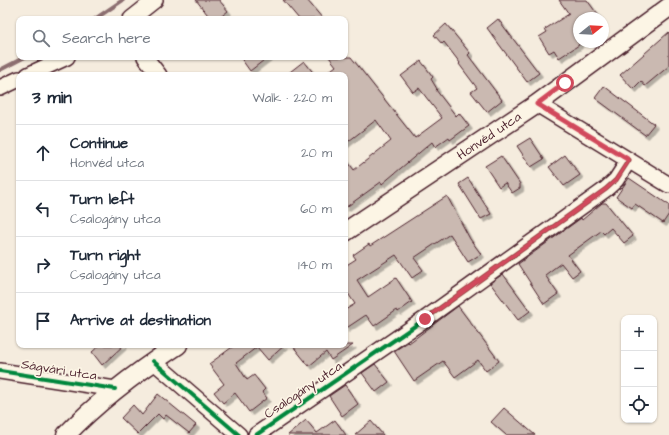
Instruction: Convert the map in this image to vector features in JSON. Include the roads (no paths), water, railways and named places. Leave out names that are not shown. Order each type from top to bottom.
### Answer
[{"type":"main road","name":"Honvéd utca","points":[[348,230],[537,104],[669,6]]},
{"type":"main road","points":[[66,435],[87,413],[115,389],[173,348]]},
{"type":"street","points":[[135,16],[155,0]]},
{"type":"street","points":[[34,72],[60,60]]},
{"type":"street","points":[[147,60],[157,72]]},
{"type":"street","points":[[0,88],[16,80]]},
{"type":"street","points":[[537,104],[669,185]]},
{"type":"street","name":"Csalogány utca","points":[[256,435],[425,319],[606,189],[616,180],[629,160]]},
{"type":"street","points":[[153,361],[239,435]]},
{"type":"street","name":"Ságvári utca","points":[[0,371],[115,389]]},
{"type":"waterway","points":[[99,16],[123,0]]},
{"type":"waterway","points":[[0,70],[19,60]]}]
